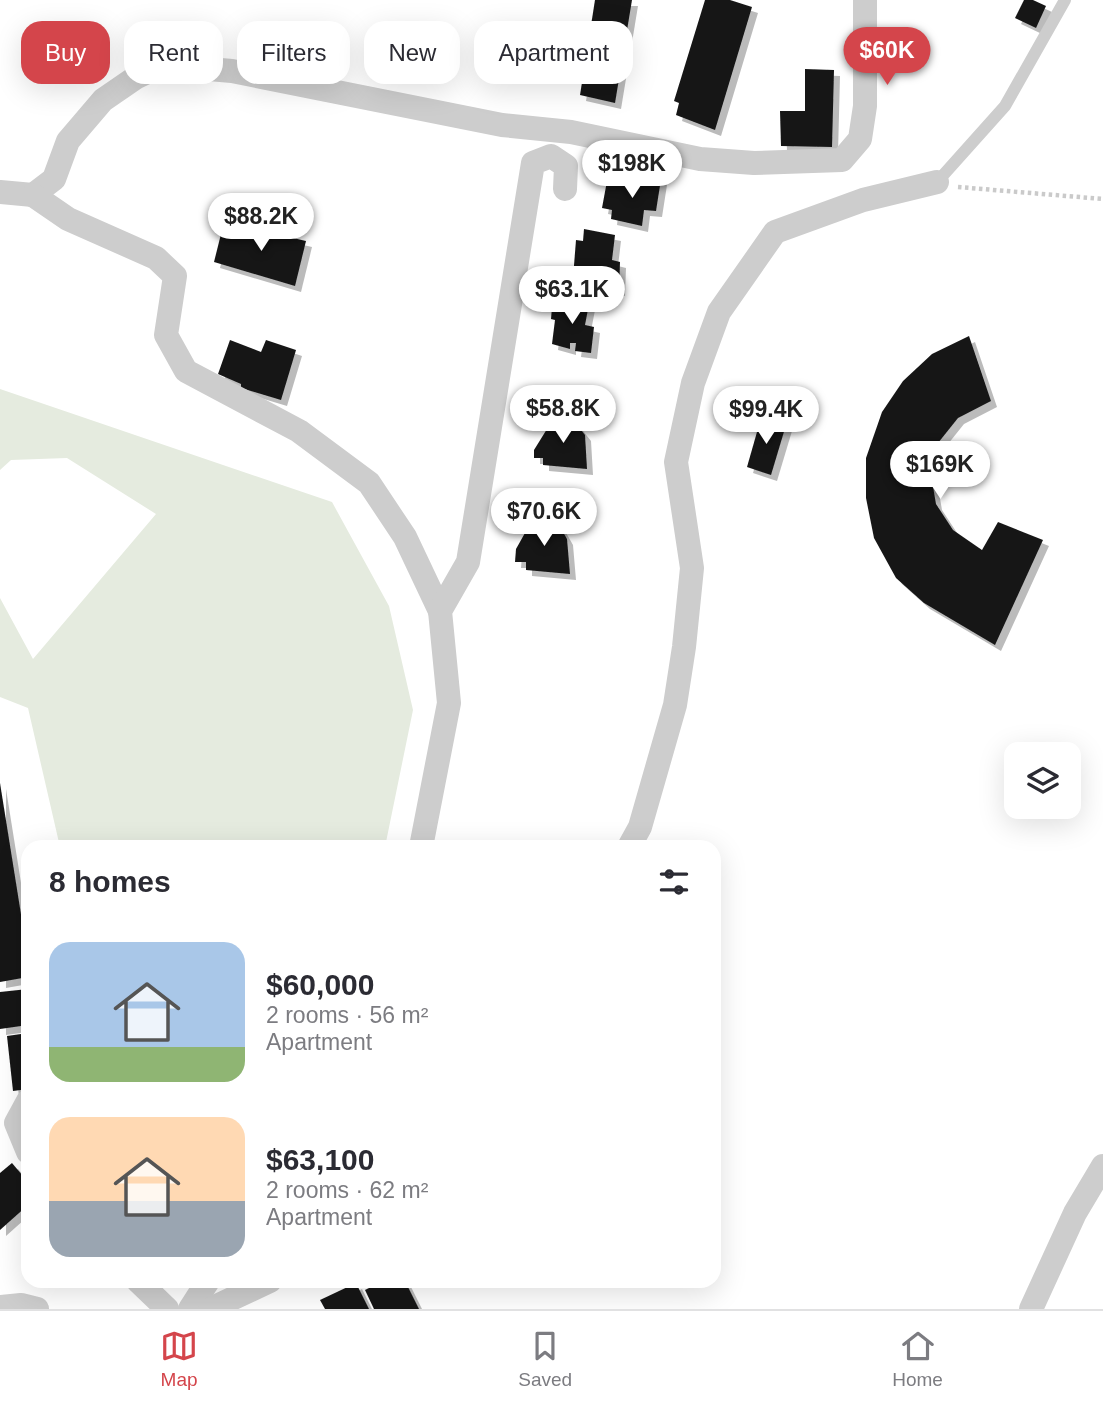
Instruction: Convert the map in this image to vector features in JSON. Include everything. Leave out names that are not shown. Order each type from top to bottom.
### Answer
[{"type":"street","points":[[33,195],[54,179],[68,141],[103,100],[135,78],[162,65],[232,71],[502,125],[571,132],[700,159],[754,163],[842,160],[860,139],[865,106],[865,0]]},
{"type":"street","points":[[440,611],[468,562],[533,163],[551,156],[566,166],[565,189]]},
{"type":"street","points":[[633,840],[640,827],[675,705],[681,670],[692,568],[676,462],[693,383],[719,312],[775,232],[863,200],[937,182]]},
{"type":"street","points":[[0,192],[33,195],[68,219],[156,258],[176,276],[166,335],[186,371],[299,430],[369,484],[405,537],[440,611],[449,703],[422,840]]},
{"type":"street","points":[[21,1114],[16,1123],[21,1135]]},
{"type":"street","points":[[1031,1309],[1075,1213],[1103,1166]]},
{"type":"street","points":[[145,1288],[167,1309]]},
{"type":"street","points":[[190,1309],[204,1288]]},
{"type":"street","points":[[210,1309],[255,1288]]},
{"type":"street","points":[[0,1307],[21,1305],[37,1309]]},
{"type":"lane","points":[[937,182],[1005,106],[1065,0]]},
{"type":"path","points":[[969,190],[1103,199]]},
{"type":"shaded area","points":[[0,389],[332,502],[389,606],[413,710],[386,840],[58,840],[28,708],[0,697],[0,598],[33,659],[156,514],[67,458],[11,460],[0,470]]},
{"type":"building","points":[[595,0],[632,0],[629,21],[592,21]]},
{"type":"building","points":[[705,0],[730,0],[752,7],[715,130],[676,115],[679,103],[674,101]]},
{"type":"building","points":[[1024,0],[1033,0],[1046,6],[1036,28],[1015,18]]},
{"type":"building","points":[[805,69],[834,70],[832,147],[781,146],[780,111],[805,111]]},
{"type":"building","points":[[582,84],[618,84],[615,103],[580,95]]},
{"type":"building","points":[[640,175],[661,179],[656,211],[644,210],[642,226],[611,219],[612,210],[602,208],[607,181],[638,187]]},
{"type":"building","points":[[224,222],[306,241],[295,286],[214,262]]},
{"type":"building","points":[[584,229],[615,235],[612,260],[620,262],[619,290],[599,285],[599,278],[594,277],[593,282],[573,278],[576,240],[583,241]]},
{"type":"building","points":[[559,297],[589,304],[585,325],[594,327],[591,353],[575,351],[576,343],[570,343],[570,349],[552,344],[555,320],[551,319],[552,307],[558,307]]},
{"type":"building","points":[[969,336],[991,401],[958,418],[938,443],[931,475],[936,504],[953,530],[982,550],[998,522],[1043,540],[995,645],[924,603],[896,578],[874,538],[866,498],[866,458],[882,412],[903,381],[932,354]]},
{"type":"building","points":[[230,340],[261,352],[266,340],[296,350],[281,400],[241,388],[241,384],[218,374]]},
{"type":"building","points":[[761,418],[786,425],[771,475],[747,467]]},
{"type":"building","points":[[548,420],[573,420],[585,435],[587,469],[543,465],[543,458],[534,458],[534,450],[547,429]]},
{"type":"building","points":[[547,519],[559,525],[567,539],[570,574],[526,570],[526,562],[515,562],[516,549],[530,524]]},
{"type":"building","points":[[0,783],[21,914],[21,978],[0,982]]},
{"type":"building","points":[[21,990],[21,1026],[0,1029],[0,992]]},
{"type":"building","points":[[21,1034],[21,1090],[13,1091],[7,1036]]},
{"type":"building","points":[[12,1163],[21,1174],[21,1211],[0,1230],[0,1173]]},
{"type":"building","points":[[345,1288],[358,1288],[369,1309],[325,1309],[320,1300]]},
{"type":"building","points":[[408,1288],[419,1309],[374,1309],[365,1290]]}]
